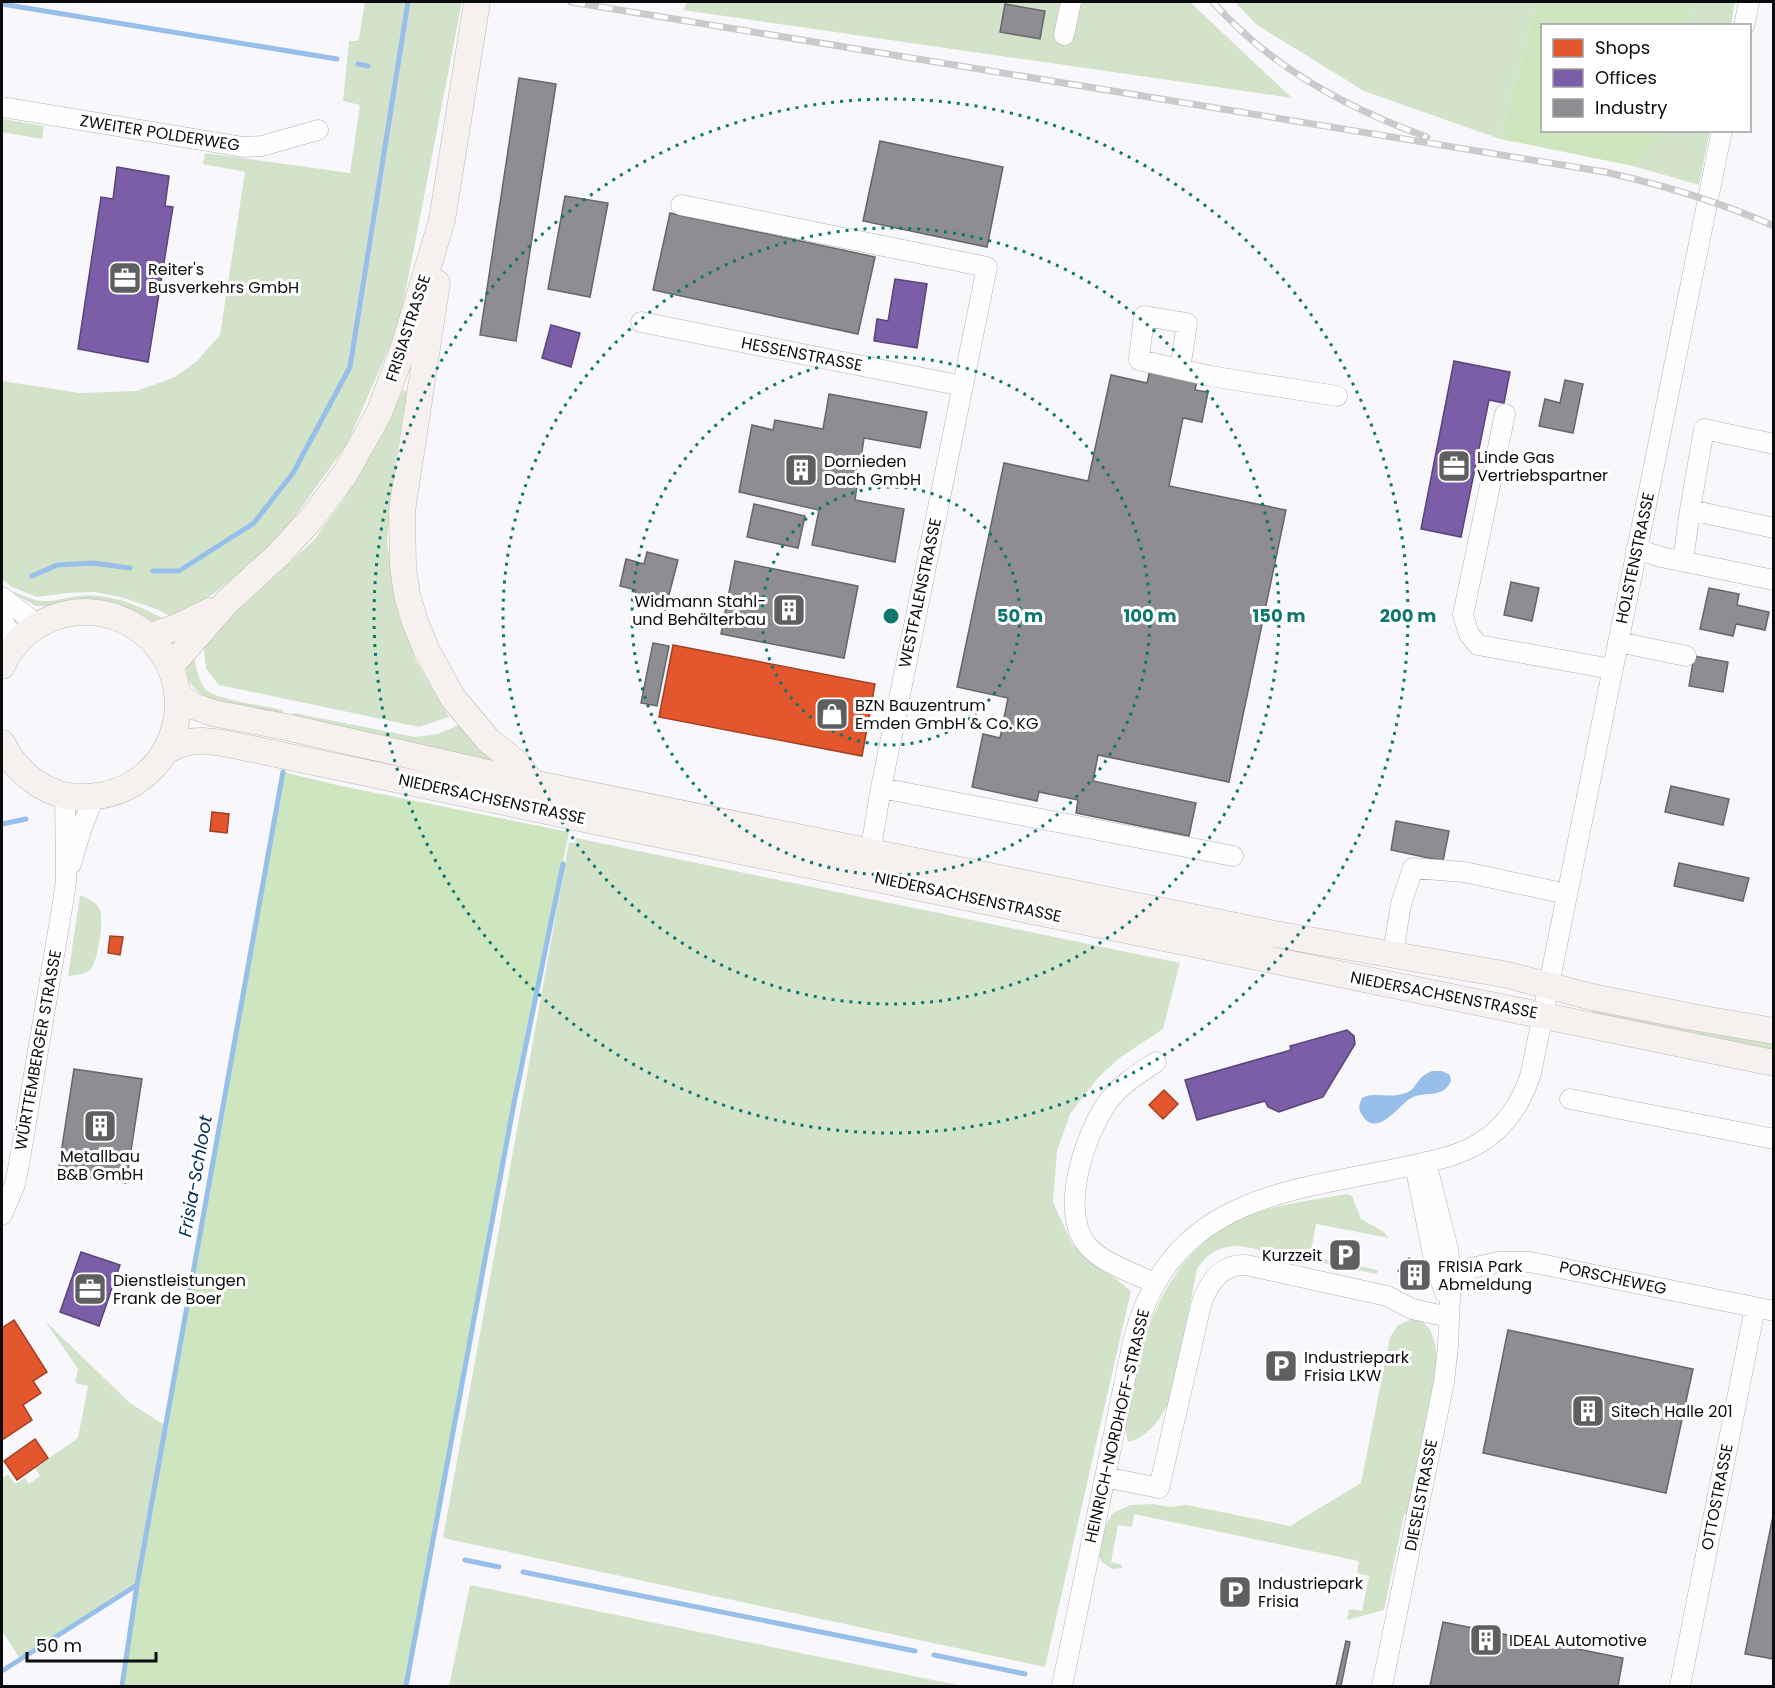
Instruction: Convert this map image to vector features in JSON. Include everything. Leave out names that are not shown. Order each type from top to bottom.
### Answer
[{"type":"main road","name":"FRISIASTRASSE","points":[[170,667],[191,640],[226,603],[278,555],[313,518],[345,474],[379,413],[404,347],[442,220],[476,9]]},
{"type":"main road","points":[[442,220],[437,286],[402,511],[405,580],[410,606],[420,634],[453,698],[488,740],[518,763],[532,783]]},
{"type":"main road","name":"FRISIASTRASSE","points":[[149,637],[179,626],[226,603]]},
{"type":"main road","name":"NIEDERSACHSENSTRASSE","points":[[2,666],[16,643],[38,625],[66,614],[102,613],[124,620],[149,637],[161,651],[170,667],[177,694],[175,728],[165,752],[148,773],[132,785],[111,794],[79,798],[65,795],[12,772],[9,757],[2,743]]},
{"type":"main road","name":"NIEDERSACHSENSTRASSE","points":[[177,694],[191,705],[213,713],[286,727],[532,783],[868,864],[1773,1063]]},
{"type":"main road","name":"NIEDERSACHSENSTRASSE","points":[[165,752],[184,742],[212,741],[868,864],[1393,953],[1508,975],[1592,996],[1698,1018],[1773,1031]]},
{"type":"street","points":[[1064,35],[1071,2]]},
{"type":"street","points":[[1744,24],[1749,2]]},
{"type":"street","name":"ZWEITER POLDERWEG","points":[[2,107],[243,147],[262,146],[318,130]]},
{"type":"street","name":"HOLSTENSTRASSE","points":[[1542,1014],[1722,132]]},
{"type":"street","name":"WESTFALENSTRASSE","points":[[681,205],[987,267],[881,788],[868,864]]},
{"type":"street","name":"HESSENSTRASSE","points":[[641,322],[963,386]]},
{"type":"street","points":[[1179,369],[1337,396]]},
{"type":"street","points":[[1505,414],[1463,615],[1469,634],[1478,645],[1612,669]]},
{"type":"street","points":[[1683,561],[1704,429],[1773,444]]},
{"type":"street","points":[[1690,510],[1773,528]]},
{"type":"street","points":[[1636,549],[1773,580]]},
{"type":"street","points":[[2,597],[38,625]]},
{"type":"street","points":[[2,620],[16,643]]},
{"type":"street","points":[[1618,642],[1686,656]]},
{"type":"street","points":[[881,788],[1233,856]]},
{"type":"street","name":"WÜRTTEMBERGER STRASSE","points":[[65,795],[66,881]]},
{"type":"street","name":"WÜRTTEMBERGER STRASSE","points":[[2,1215],[15,1184],[21,1153],[66,881],[82,827],[94,797]]},
{"type":"street","points":[[1393,953],[1401,904],[1413,868],[1494,877],[1567,894]]},
{"type":"street","name":"HEINRICH-NORDHOFF-STRASSE","points":[[1062,1686],[1135,1333],[1143,1306],[1172,1257],[1197,1233],[1215,1220],[1252,1202],[1285,1191],[1421,1163],[1459,1153],[1482,1142],[1510,1116],[1528,1082],[1542,1014]]},
{"type":"street","points":[[1155,1283],[1096,1254],[1087,1246],[1079,1233],[1076,1204],[1078,1171],[1090,1131],[1107,1102],[1123,1084],[1156,1062]]},
{"type":"street","points":[[1570,1099],[1773,1139]]},
{"type":"street","name":"DIESELSTRASSE","points":[[1421,1163],[1429,1236],[1449,1310]]},
{"type":"street","name":"DIESELSTRASSE","points":[[1382,1686],[1444,1383],[1451,1273],[1448,1249],[1421,1163]]},
{"type":"street","name":"PORSCHEWEG","points":[[1451,1273],[1498,1262],[1530,1262],[1764,1310]]},
{"type":"street","points":[[1105,1477],[1159,1488],[1201,1305],[1213,1279],[1226,1269],[1246,1265],[1387,1296],[1412,1309],[1449,1310]]},
{"type":"street","name":"OTTOSTRASSE","points":[[1680,1686],[1764,1310]]},
{"type":"green space","points":[[365,2],[462,2],[399,325],[347,444],[274,546],[181,619],[173,618],[159,610],[124,598],[95,592],[37,597],[12,587],[2,579],[2,381],[80,393],[136,391],[175,377],[197,361],[220,335],[245,172],[203,164],[205,153],[350,173],[360,105],[343,101],[349,41],[357,41],[359,38]]},
{"type":"green space","points":[[687,2],[1190,2],[1292,98],[683,10]]},
{"type":"green space","points":[[1235,2],[1536,2],[1500,139],[1364,91],[1257,25]]},
{"type":"green space","points":[[1536,2],[1693,2],[1689,24],[1541,24],[1541,132],[1662,132],[1633,166],[1500,139]]},
{"type":"green space","points":[[1693,2],[1735,2],[1731,24],[1689,24]]},
{"type":"green space","points":[[2,119],[44,126],[42,139],[2,132]]},
{"type":"green space","points":[[1661,132],[1710,132],[1699,185],[1633,166]]},
{"type":"green space","points":[[403,390],[409,392],[396,456],[387,542],[394,588],[415,659],[449,717],[419,727],[219,685],[206,669],[203,643],[314,540],[344,499],[383,434]]},
{"type":"green space","points":[[9,591],[44,601],[76,596],[115,599],[138,606],[169,622],[150,621],[105,601],[83,599],[36,606]]},
{"type":"green space","points":[[194,655],[199,678],[206,690],[231,700],[283,710],[282,715],[232,707],[208,698],[189,681],[186,665]]},
{"type":"green space","points":[[294,713],[415,737],[438,734],[461,724],[507,768],[291,718]]},
{"type":"green space","points":[[283,772],[569,832],[514,1103],[406,1686],[122,1686],[137,1585]]},
{"type":"green space","points":[[576,838],[1180,963],[1163,1029],[1118,1059],[1097,1079],[1070,1114],[1057,1151],[1053,1202],[1073,1245],[1131,1291],[1045,1667],[443,1538],[569,842],[575,843]]},
{"type":"green space","points":[[80,895],[99,908],[101,913],[100,940],[96,959],[90,970],[68,976]]},
{"type":"green space","points":[[1593,1010],[1724,1036],[1773,1042],[1773,1055],[1591,1017]]},
{"type":"green space","points":[[1347,1194],[1352,1196],[1361,1219],[1384,1232],[1389,1238],[1316,1224],[1310,1256],[1378,1270],[1377,1274],[1241,1246],[1221,1248],[1210,1254],[1197,1269],[1169,1402],[1161,1417],[1143,1436],[1128,1442],[1126,1413],[1144,1341],[1164,1293],[1177,1272],[1193,1253],[1233,1222],[1258,1212]]},
{"type":"green space","points":[[1412,1319],[1420,1321],[1430,1330],[1435,1345],[1437,1368],[1409,1512],[1404,1515],[1384,1610],[1347,1620],[1349,1609],[1362,1611],[1369,1576],[1357,1573],[1359,1561],[1134,1514],[1132,1527],[1118,1525],[1111,1562],[1122,1565],[1122,1568],[1112,1569],[1102,1562],[1099,1556],[1104,1528],[1113,1513],[1130,1505],[1154,1504],[1169,1507],[1187,1505],[1290,1526],[1361,1483],[1390,1337],[1398,1325]]},
{"type":"green space","points":[[45,1321],[130,1403],[166,1426],[137,1585],[20,1659],[2,1631],[2,1478],[8,1474],[15,1484],[25,1478],[29,1484],[40,1476],[35,1468],[78,1438],[88,1386],[75,1383],[78,1369]]},
{"type":"green space","points":[[470,1585],[962,1686],[449,1686]]},
{"type":"water","points":[[1432,1071],[1442,1071],[1450,1075],[1451,1081],[1443,1091],[1411,1098],[1381,1122],[1374,1124],[1362,1115],[1359,1107],[1362,1098],[1408,1092],[1423,1076]]},
{"type":"building: Shops","points":[[673,645],[875,684],[862,756],[659,717]]},
{"type":"building: Shops","points":[[212,812],[229,814],[227,833],[210,831]]},
{"type":"building: Shops","points":[[110,936],[123,937],[120,955],[108,953]]},
{"type":"building: Shops","points":[[1164,1090],[1178,1104],[1163,1119],[1149,1105]]},
{"type":"building: Shops","points":[[14,1320],[47,1372],[33,1381],[41,1393],[23,1405],[32,1420],[2,1440],[2,1328]]},
{"type":"building: Shops","points":[[35,1439],[48,1458],[17,1480],[4,1461]]},
{"type":"building: Offices","name":"Reiter's Busverkehrs GmbH","points":[[117,167],[169,176],[165,206],[173,207],[148,362],[78,349],[101,197],[113,199]]},
{"type":"building: Offices","points":[[895,279],[927,284],[917,348],[874,341],[877,319],[888,321]]},
{"type":"building: Offices","points":[[551,325],[580,333],[571,367],[542,358]]},
{"type":"building: Offices","name":"Linde Gas Vertriebspartner","points":[[1454,361],[1510,372],[1504,403],[1489,400],[1461,537],[1421,529]]},
{"type":"building: Offices","points":[[1347,1030],[1354,1036],[1355,1044],[1323,1097],[1279,1112],[1268,1107],[1265,1101],[1197,1120],[1185,1080],[1291,1050],[1290,1046]]},
{"type":"building: Offices","name":"Dienstleistungen Frank de Boer","points":[[81,1252],[120,1265],[99,1326],[60,1312]]},
{"type":"building: Industry","points":[[1005,4],[1045,11],[1040,39],[1000,32]]},
{"type":"building: Industry","points":[[519,78],[556,84],[516,341],[480,335]]},
{"type":"building: Industry","points":[[880,141],[1003,167],[987,247],[863,221]]},
{"type":"building: Industry","points":[[565,196],[608,203],[590,297],[548,289]]},
{"type":"building: Industry","points":[[670,213],[875,257],[858,334],[653,290]]},
{"type":"building: Industry","points":[[1151,366],[1198,376],[1195,390],[1208,392],[1202,422],[1183,418],[1169,486],[1286,510],[1229,782],[1098,755],[1093,781],[1196,803],[1189,836],[1076,813],[1078,800],[1039,792],[1037,801],[972,787],[983,734],[1000,738],[1008,698],[957,687],[1004,463],[1088,481],[1111,375],[1147,383]]},
{"type":"building: Industry","points":[[1565,380],[1583,384],[1573,433],[1539,426],[1545,399],[1560,403]]},
{"type":"building: Industry","name":"Dornieden Dach GmbH","points":[[829,394],[927,412],[920,448],[864,438],[855,500],[904,509],[895,562],[812,545],[819,510],[739,492],[752,425],[773,430],[775,420],[823,429]]},
{"type":"building: Industry","points":[[754,504],[805,516],[798,548],[747,537]]},
{"type":"building: Industry","points":[[647,552],[678,560],[665,610],[634,602],[636,590],[620,586],[626,559],[644,564]]},
{"type":"building: Industry","name":"Widmann Stahl- und Behälterbau","points":[[735,561],[858,586],[844,658],[721,634]]},
{"type":"building: Industry","points":[[1511,582],[1539,588],[1532,621],[1504,615]]},
{"type":"building: Industry","points":[[1709,588],[1739,594],[1737,605],[1769,612],[1765,630],[1736,624],[1733,636],[1700,629]]},
{"type":"building: Industry","points":[[653,643],[669,646],[657,706],[641,703]]},
{"type":"building: Industry","points":[[1694,656],[1728,662],[1723,692],[1689,686]]},
{"type":"building: Industry","points":[[1671,786],[1729,799],[1723,825],[1665,812]]},
{"type":"building: Industry","points":[[1396,821],[1449,831],[1443,861],[1391,850]]},
{"type":"building: Industry","points":[[1679,863],[1749,878],[1743,901],[1674,886]]},
{"type":"building: Industry","name":"Metallbau B&B GmbH","points":[[74,1069],[142,1079],[126,1183],[58,1173]]},
{"type":"building: Industry","name":"FRISIA Park Abmeldung","points":[[1409,1258],[1421,1269],[1423,1267],[1427,1270],[1428,1278],[1420,1287],[1412,1288],[1408,1284],[1410,1282],[1398,1271]]},
{"type":"building: Industry","name":"Sitech Halle 201","points":[[1508,1330],[1693,1369],[1666,1493],[1483,1453]]},
{"type":"building: Industry","points":[[1774,1511],[1774,1659],[1745,1654]]},
{"type":"building: Industry","name":"IDEAL Automotive","points":[[1443,1622],[1623,1658],[1618,1686],[1430,1686]]},
{"type":"building: Industry","points":[[1346,1641],[1350,1642],[1341,1686],[1336,1686]]},
{"type":"waterway","points":[[153,571],[179,571],[254,523],[293,473],[350,367],[408,2]]},
{"type":"waterway","points":[[2,4],[337,59]]},
{"type":"waterway","points":[[358,64],[368,66]]},
{"type":"waterway","points":[[32,576],[57,565],[93,563],[130,568]]},
{"type":"waterway","name":"Frisia-Schloot","points":[[137,1585],[283,772]]},
{"type":"waterway","points":[[2,824],[26,819]]},
{"type":"waterway","points":[[406,1686],[514,1103],[563,864]]},
{"type":"waterway","points":[[465,1560],[499,1567]]},
{"type":"waterway","points":[[523,1572],[915,1651]]},
{"type":"waterway","name":"Frisia-Schloot","points":[[2,1671],[137,1585],[122,1686]]},
{"type":"waterway","points":[[934,1655],[1025,1674]]},
{"type":"railway","points":[[571,2],[1605,172],[1691,195],[1774,226]]},
{"type":"railway","points":[[1213,2],[1235,25],[1284,66],[1367,113],[1427,137]]},
{"type":"place","name":"Reiter's Busverkehrs GmbH","points":[[125,278]]},
{"type":"place","name":"Linde Gas Vertriebspartner","points":[[1454,466]]},
{"type":"place","name":"Dornieden Dach GmbH","points":[[801,470]]},
{"type":"place","name":"Widmann Stahl- und Behälterbau","points":[[789,610]]},
{"type":"place","name":"BZN Bauzentrum Emden GmbH & Co. KG","points":[[832,714]]},
{"type":"place","name":"Metallbau B&B GmbH","points":[[100,1126]]},
{"type":"place","name":"Kurzzeit","points":[[1345,1255]]},
{"type":"place","name":"FRISIA Park Abmeldung","points":[[1415,1275]]},
{"type":"place","name":"Dienstleistungen Frank de Boer","points":[[90,1289]]},
{"type":"place","name":"Industriepark Frisia LKW","points":[[1281,1366]]},
{"type":"place","name":"Sitech Halle 201","points":[[1588,1411]]},
{"type":"place","name":"Industriepark Frisia","points":[[1235,1592]]},
{"type":"place","name":"IDEAL Automotive","points":[[1486,1640]]}]
